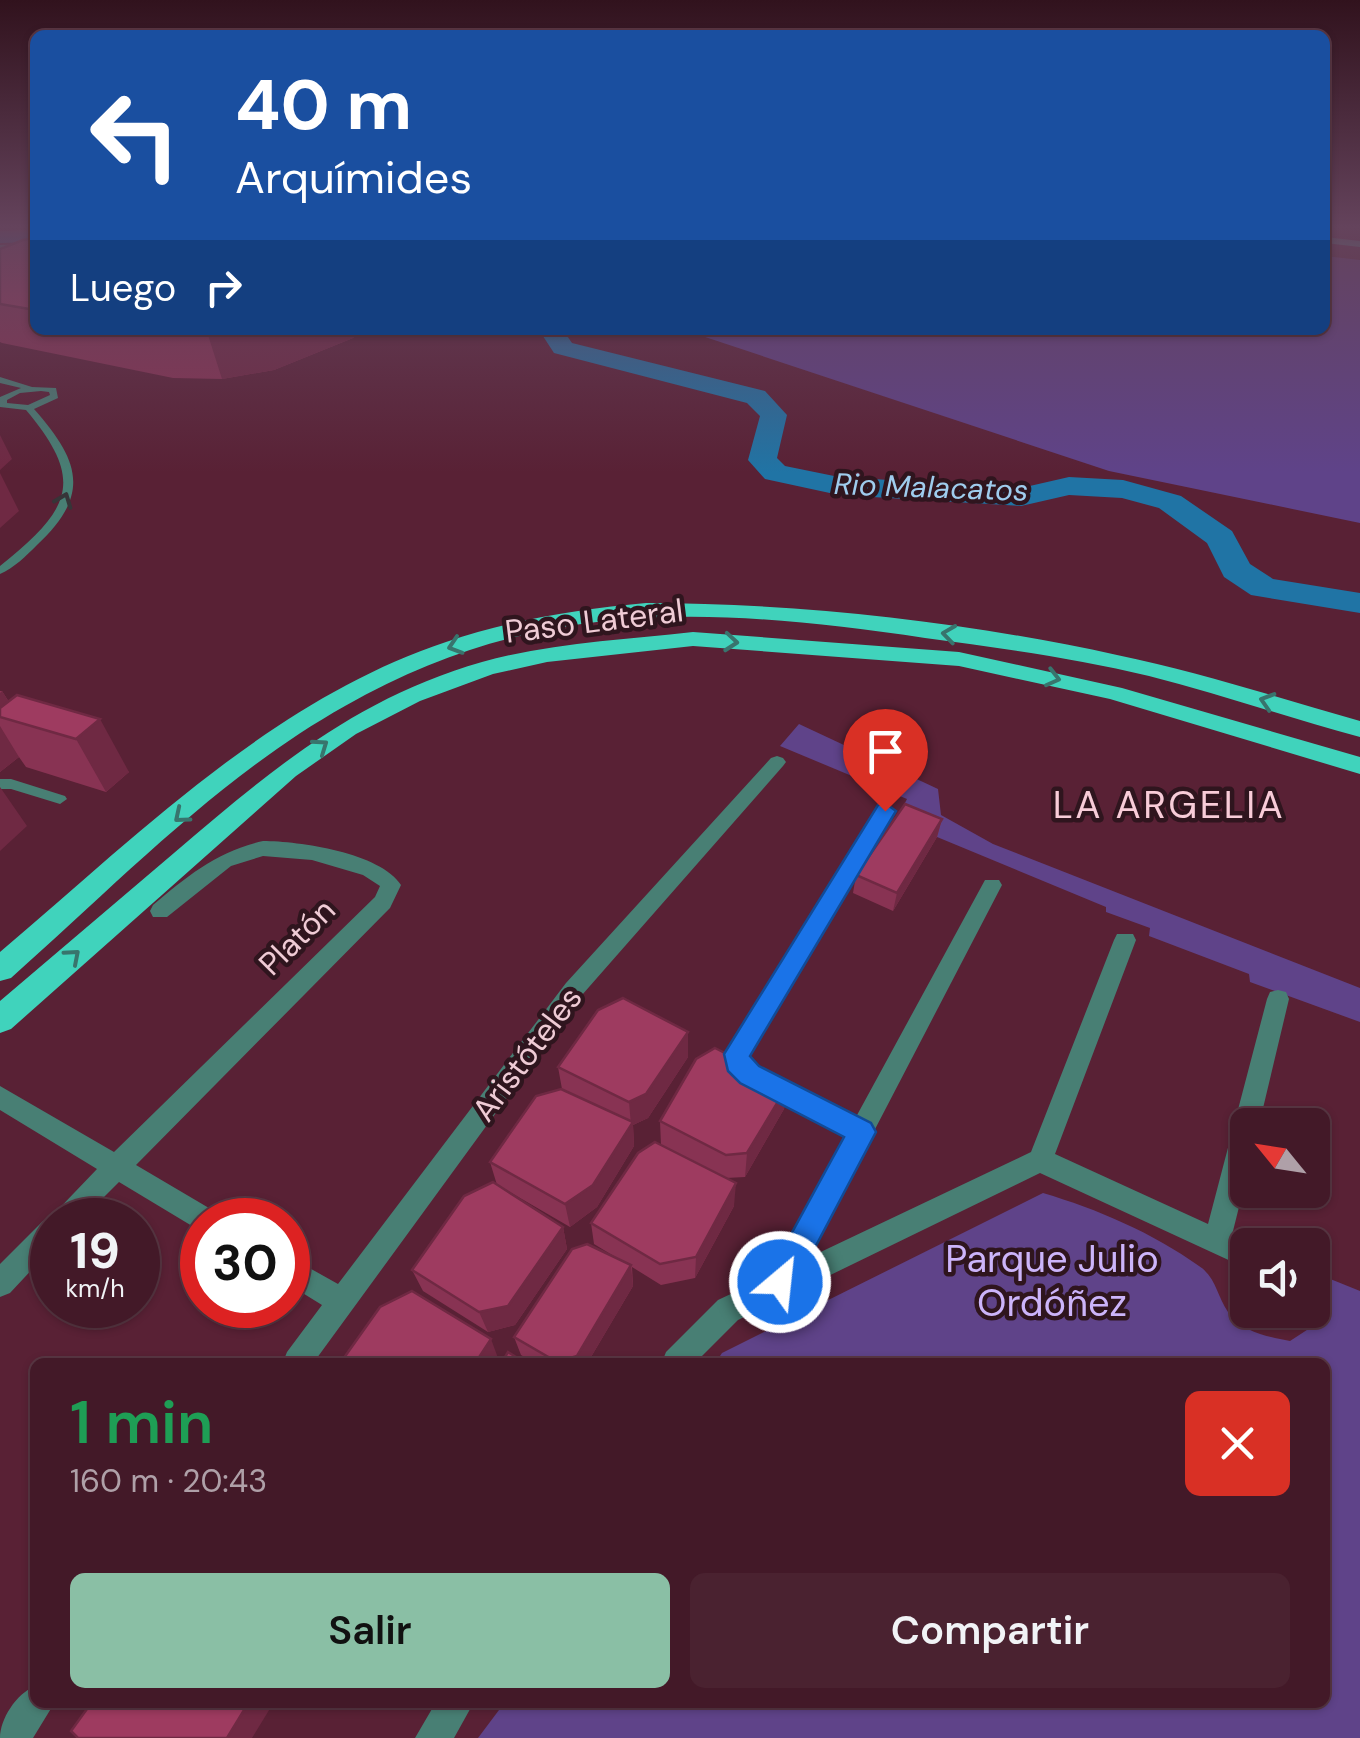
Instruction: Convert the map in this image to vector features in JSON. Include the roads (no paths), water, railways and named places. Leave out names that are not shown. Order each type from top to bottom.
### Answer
[{"type":"highway","name":"Paso Lateral","points":[[0,969],[212,790],[331,704],[445,648],[517,627],[605,610],[666,606],[817,616],[1026,645],[1185,678],[1360,729]]},
{"type":"highway","name":"Paso Lateral","points":[[0,1020],[287,770],[347,728],[412,696],[487,668],[546,655],[693,639],[959,660],[1114,693],[1360,766]]},
{"type":"street","name":"Aristóteles","points":[[300,1358],[574,989],[777,762]]},
{"type":"street","points":[[862,1132],[738,1063],[740,1047],[885,811]]},
{"type":"street","name":"Platón","points":[[84,1198],[382,902],[392,886],[365,869],[279,845],[258,848],[217,866],[160,911]]},
{"type":"street","points":[[780,1282],[992,885]]},
{"type":"street","points":[[680,1358],[728,1310],[1040,1160],[1126,940]]},
{"type":"street","points":[[1218,1242],[1278,999]]},
{"type":"street","points":[[0,1097],[180,1205]]},
{"type":"street","points":[[1040,1160],[1230,1248]]},
{"type":"street","points":[[0,1283],[30,1252]]},
{"type":"street","points":[[310,1283],[342,1302]]},
{"type":"street","points":[[11,1738],[34,1708]]},
{"type":"street","points":[[433,1738],[454,1708]]},
{"type":"lane","points":[[0,380],[53,390],[55,396],[29,408],[12,409],[1,402],[32,388]]},
{"type":"lane","points":[[1,570],[52,524],[66,503],[72,475],[67,457],[29,408]]},
{"type":"lane","points":[[0,784],[60,799]]},
{"type":"waterway","name":"Rio Malacatos","points":[[554,335],[563,348],[756,397],[774,415],[762,460],[775,473],[839,486],[1021,497],[1069,486],[1123,489],[1170,502],[1221,538],[1236,570],[1263,588],[1360,603]]},
{"type":"district","name":"LA ARGELIA","points":[[1169,805]]},
{"type":"park label","name":"Parque Julio Ordóñez","points":[[1052,1281]]}]
